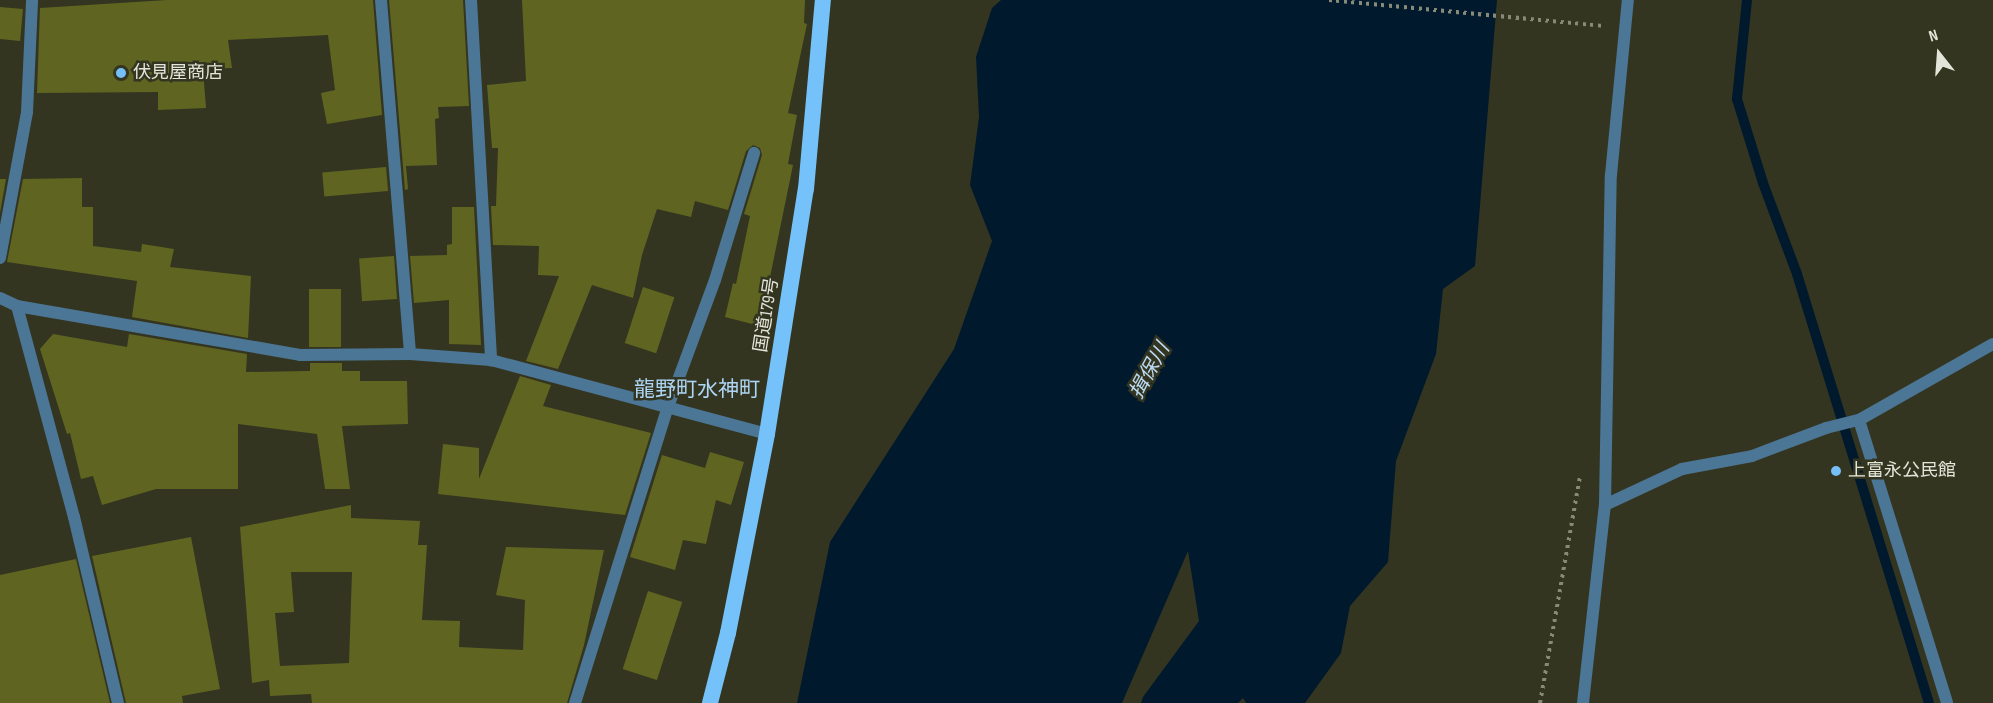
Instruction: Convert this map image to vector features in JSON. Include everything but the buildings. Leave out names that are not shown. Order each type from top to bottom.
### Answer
[{"type":"highway","name":"国道179号","points":[[710,703],[728,633],[767,434],[806,189],[823,0]]},
{"type":"street","points":[[0,258],[27,112],[32,0]]},
{"type":"street","points":[[381,0],[410,354]]},
{"type":"street","points":[[471,0],[491,360]]},
{"type":"street","points":[[1583,703],[1605,505],[1611,175],[1628,0]]},
{"type":"street","points":[[575,703],[668,407],[715,280],[754,153]]},
{"type":"street","points":[[0,298],[17,306],[300,355],[410,354],[491,360],[767,434]]},
{"type":"street","points":[[17,306],[74,517],[118,703]]},
{"type":"street","points":[[1605,505],[1682,469],[1752,456],[1826,428],[1858,420],[1993,344]]},
{"type":"street","points":[[1858,420],[1947,703]]},
{"type":"path","points":[[1329,0],[1603,25]]},
{"type":"path","points":[[1540,703],[1581,471]]},
{"type":"water","name":"揖保川","points":[[1001,0],[1497,0],[1475,266],[1443,289],[1436,354],[1396,461],[1388,562],[1350,606],[1341,653],[1305,703],[1246,703],[1243,698],[1238,703],[1141,703],[1143,697],[1199,621],[1188,551],[1122,703],[797,703],[830,542],[954,349],[992,241],[970,185],[979,117],[976,57],[992,8]]},
{"type":"waterway","points":[[1747,0],[1737,99],[1763,183],[1797,274],[1929,703]]},
{"type":"place","name":"伏見屋商店","points":[[121,73]]},
{"type":"place","name":"上富永公民館","points":[[1836,471]]},
{"type":"district","name":"龍野町水神町","points":[[697,390]]}]
